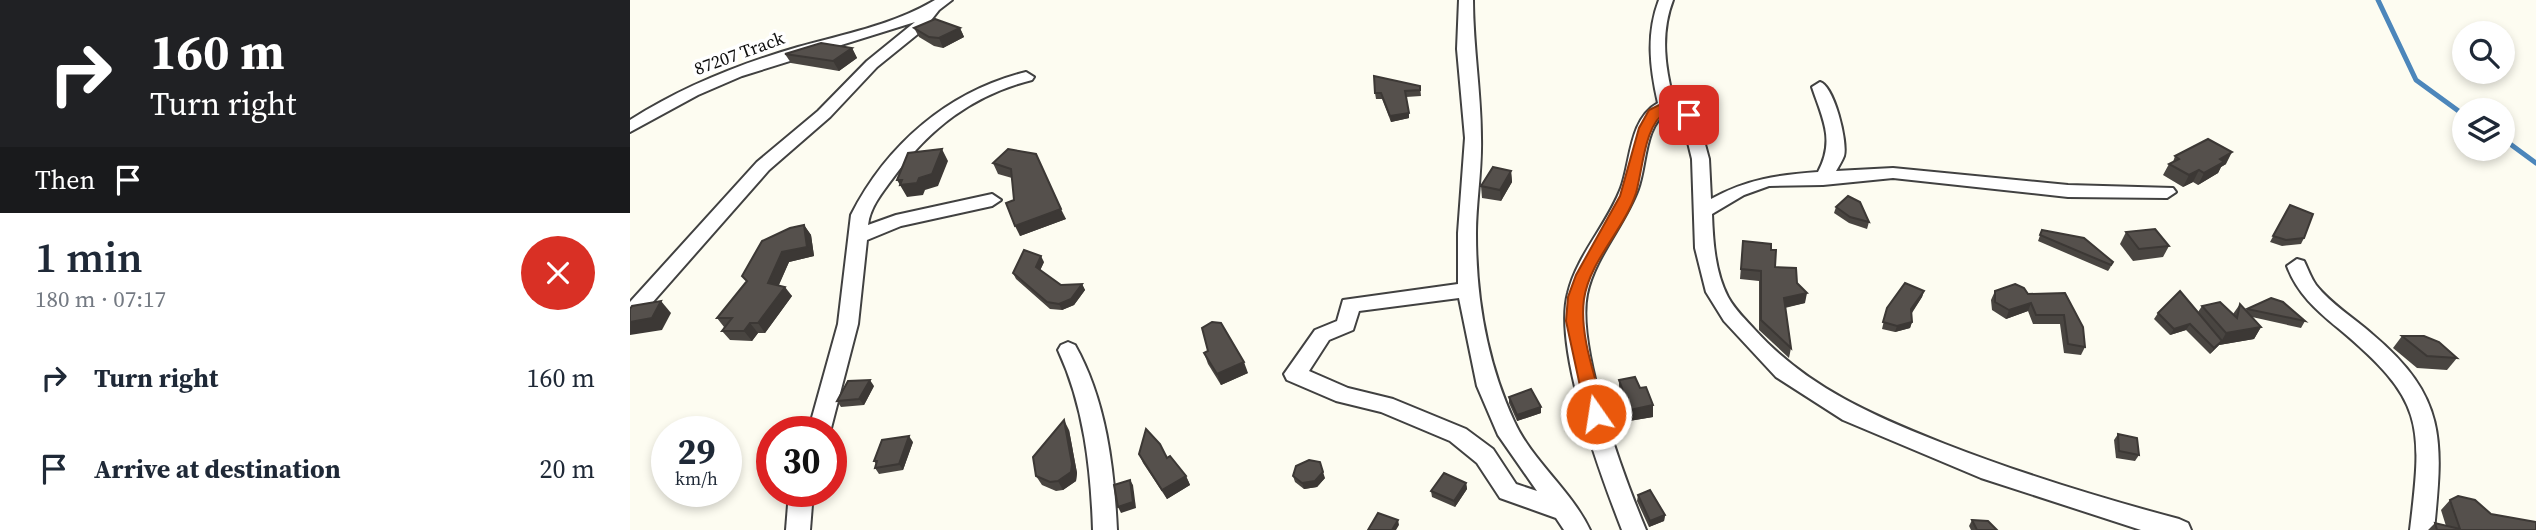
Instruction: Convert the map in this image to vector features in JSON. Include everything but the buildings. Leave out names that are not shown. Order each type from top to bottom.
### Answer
[{"type":"street","points":[[1466,0],[1465,49],[1473,138],[1468,220],[1468,290],[1488,386],[1502,418],[1578,530]]},
{"type":"street","points":[[1666,0],[1658,31],[1659,75],[1667,105]]},
{"type":"street","points":[[630,314],[762,166],[824,114],[872,64],[919,26],[939,4]]},
{"type":"street","name":"87207 Track","points":[[630,127],[663,105],[701,86],[751,67],[852,38],[939,4]]},
{"type":"street","points":[[823,416],[848,324],[860,215],[866,201],[925,129],[957,102],[992,86],[1026,77]]},
{"type":"street","points":[[1667,105],[1689,115],[1695,129],[1704,184],[1702,212],[1707,261],[1723,307],[1760,352],[1818,399],[1854,418],[2046,492],[2179,530]]},
{"type":"street","points":[[1634,530],[1617,492],[1601,436],[1575,321],[1576,297],[1584,275],[1628,196],[1646,128],[1654,113],[1667,105]]},
{"type":"street","points":[[1702,212],[1749,186],[1767,181],[1822,180],[1893,173],[2068,191],[2167,192]]},
{"type":"street","points":[[858,236],[896,221],[992,200]]},
{"type":"street","points":[[2297,266],[2308,292],[2382,354],[2413,388],[2421,407],[2429,467],[2422,530]]},
{"type":"street","points":[[1468,290],[1350,304],[1346,325],[1322,335],[1295,374],[1344,395],[1385,405],[1458,435],[1485,456],[1508,491],[1564,510]]},
{"type":"street","points":[[1068,350],[1078,368],[1087,398],[1100,463],[1105,530]]},
{"type":"street","points":[[799,530],[800,507]]},
{"type":"lane","points":[[1821,88],[1835,131],[1836,154],[1822,180]]},
{"type":"waterway","points":[[2378,0],[2416,80],[2452,106]]},
{"type":"waterway","points":[[2515,148],[2536,163]]},
{"type":"route","points":[[1596,414],[1575,321],[1576,297],[1584,275],[1628,196],[1646,128],[1654,113],[1667,105],[1689,115]]}]
